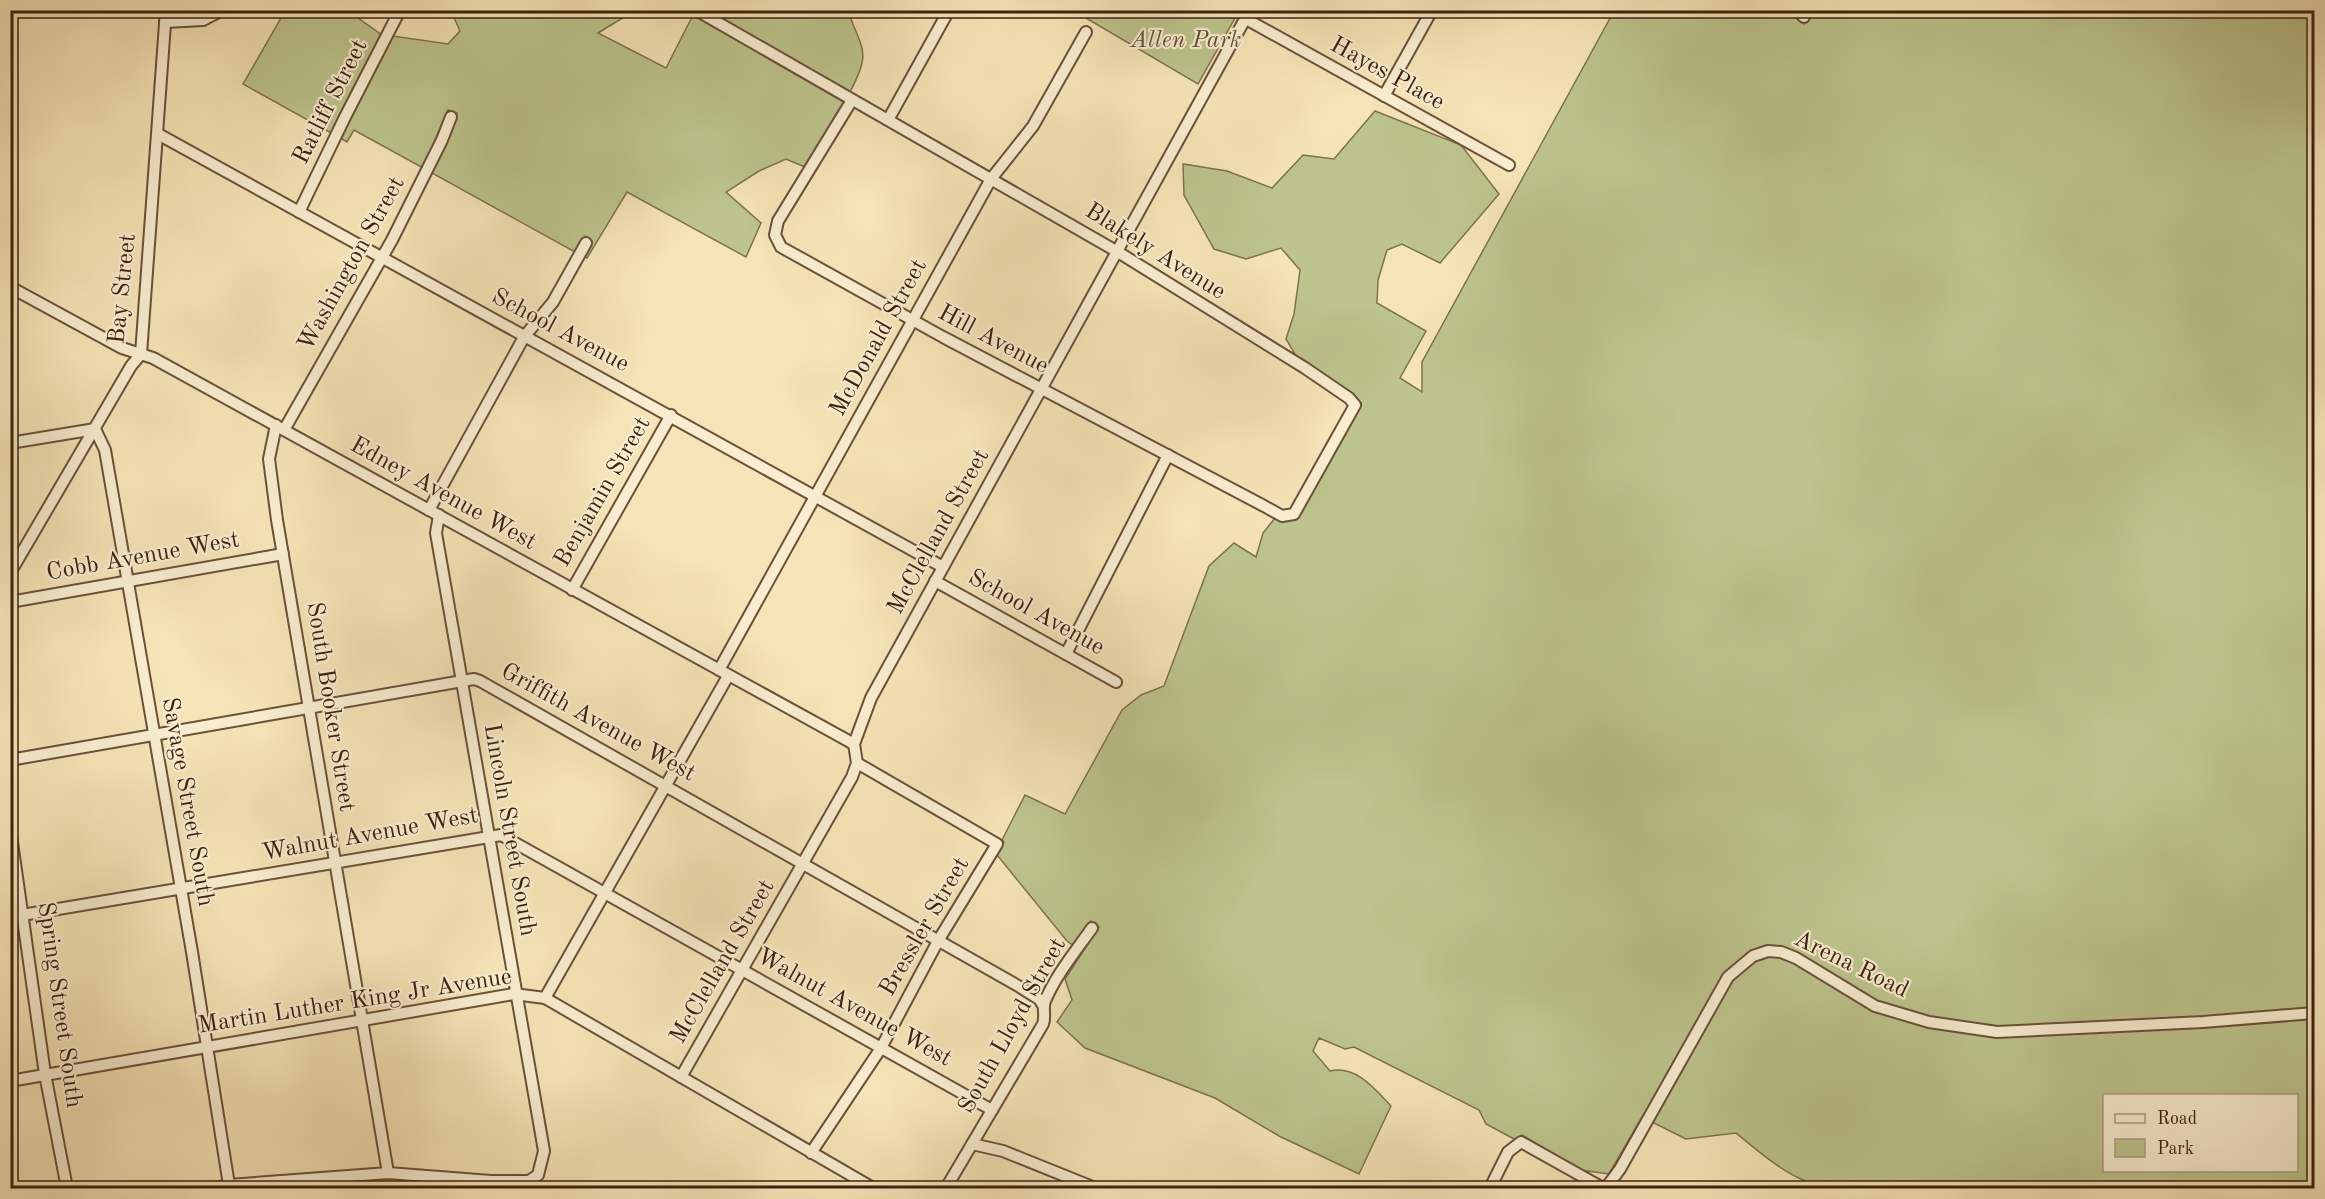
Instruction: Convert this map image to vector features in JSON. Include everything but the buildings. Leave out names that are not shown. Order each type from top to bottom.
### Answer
[{"type":"street","points":[[166,16],[203,20],[222,10]]},
{"type":"street","name":"Ratliff Street","points":[[299,212],[400,10]]},
{"type":"street","name":"Blakely Avenue","points":[[696,10],[1118,252],[1305,368],[1349,398],[1355,405],[1297,511],[1290,515],[1273,511],[1168,455]]},
{"type":"street","points":[[888,120],[949,10]]},
{"type":"street","points":[[1384,96],[1432,10]]},
{"type":"street","name":"Hayes Place","points":[[1248,15],[1384,96],[1509,165]]},
{"type":"street","name":"McClelland Street","points":[[681,1077],[849,784],[857,763],[854,744],[871,698],[1248,15]]},
{"type":"street","name":"Bay Street","points":[[10,573],[141,354],[166,16]]},
{"type":"street","name":"McDonald Street","points":[[545,998],[667,785],[814,495],[912,320],[991,179],[1008,161],[1033,126],[1086,32]]},
{"type":"street","name":"Hill Avenue","points":[[852,100],[778,221],[776,235],[784,250],[1042,390],[1168,455]]},
{"type":"street","name":"Washington Street","points":[[280,428],[392,240],[451,117]]},
{"type":"street","name":"School Avenue","points":[[158,134],[943,567]]},
{"type":"street","name":"Lincoln Street South","points":[[388,1173],[491,1181],[529,1181],[538,1175],[544,1151],[514,994],[434,513],[524,337],[553,302],[586,243]]},
{"type":"street","name":"Edney Avenue West","points":[[10,287],[122,348],[153,358],[854,744]]},
{"type":"street","name":"Benjamin Street","points":[[572,590],[671,415]]},
{"type":"street","name":"South Booker Street","points":[[280,428],[269,459],[283,554],[388,1173]]},
{"type":"street","points":[[10,443],[95,429]]},
{"type":"street","name":"Savage Street South","points":[[95,429],[105,450],[182,889],[229,1185]]},
{"type":"street","points":[[1066,654],[1168,455]]},
{"type":"street","name":"Cobb Avenue West","points":[[10,602],[283,554]]},
{"type":"street","name":"School Avenue","points":[[935,581],[1116,682]]},
{"type":"street","name":"Griffith Avenue West","points":[[10,760],[480,681],[667,785],[802,865],[1039,999],[1043,1005]]},
{"type":"street","name":"Bressler Street","points":[[811,1153],[881,1048],[938,941],[997,844],[857,763]]},
{"type":"street","name":"Spring Street South","points":[[10,828],[45,1074],[68,1188]]},
{"type":"street","name":"Walnut Avenue West","points":[[10,917],[501,835],[992,1110]]},
{"type":"street","name":"South Lloyd Street","points":[[972,1144],[1043,1024],[1045,1019],[1043,1005],[1056,979],[1092,928]]},
{"type":"street","name":"Arena Road","points":[[1604,1188],[1620,1169],[1728,977],[1746,960],[1768,951],[1796,957],[1875,1006],[1929,1022],[1978,1031],[2132,1026],[2314,1013]]},
{"type":"street","name":"Martin Luther King Jr Avenue","points":[[10,1081],[514,994],[545,998],[873,1188]]},
{"type":"street","points":[[1490,1188],[1508,1152],[1521,1142],[1604,1188]]},
{"type":"street","points":[[946,1188],[972,1144],[1003,1151],[1095,1188]]},
{"type":"street","points":[[214,1188],[388,1173]]},
{"type":"green space","points":[[1805,10],[2314,11],[2314,1188],[1886,1188],[1887,1186],[1840,1189],[1821,1186],[1788,1172],[1736,1133],[1686,1139],[1642,1117],[1609,1174],[1580,1170],[1522,1135],[1516,1140],[1486,1124],[1479,1110],[1354,1047],[1345,1049],[1319,1038],[1313,1051],[1330,1071],[1339,1070],[1357,1075],[1372,1086],[1391,1106],[1359,1174],[1279,1136],[1215,1098],[1085,1048],[1057,1022],[1072,1000],[1065,979],[1099,927],[1091,921],[1074,946],[1067,941],[997,855],[1004,842],[1002,840],[1025,795],[1065,814],[1122,710],[1141,695],[1164,686],[1209,566],[1234,543],[1256,557],[1263,533],[1275,518],[1282,521],[1298,517],[1359,408],[1357,398],[1296,356],[1286,339],[1294,314],[1300,270],[1281,248],[1246,259],[1214,249],[1184,195],[1183,164],[1227,171],[1272,188],[1303,155],[1334,159],[1375,111],[1461,145],[1499,194],[1440,263],[1402,244],[1387,250],[1378,280],[1377,303],[1426,331],[1400,378],[1422,392],[1422,362],[1614,11],[1791,11],[1804,24],[1811,15]]},
{"type":"green space","points":[[285,11],[348,11],[382,35],[331,133],[243,84]]},
{"type":"green space","points":[[451,11],[634,11],[598,33],[666,68],[693,15],[844,102],[805,167],[786,159],[759,171],[726,192],[761,223],[746,257],[627,192],[587,258],[583,256],[592,241],[585,236],[575,252],[432,173],[447,143],[457,113],[448,110],[423,168],[354,130],[347,142],[340,138],[393,36],[448,44],[460,31]]},
{"type":"green space","points":[[707,11],[848,11],[861,43],[863,58],[850,92]]},
{"type":"green space","name":"Allen Park","points":[[1074,11],[1239,11],[1198,84]]}]
